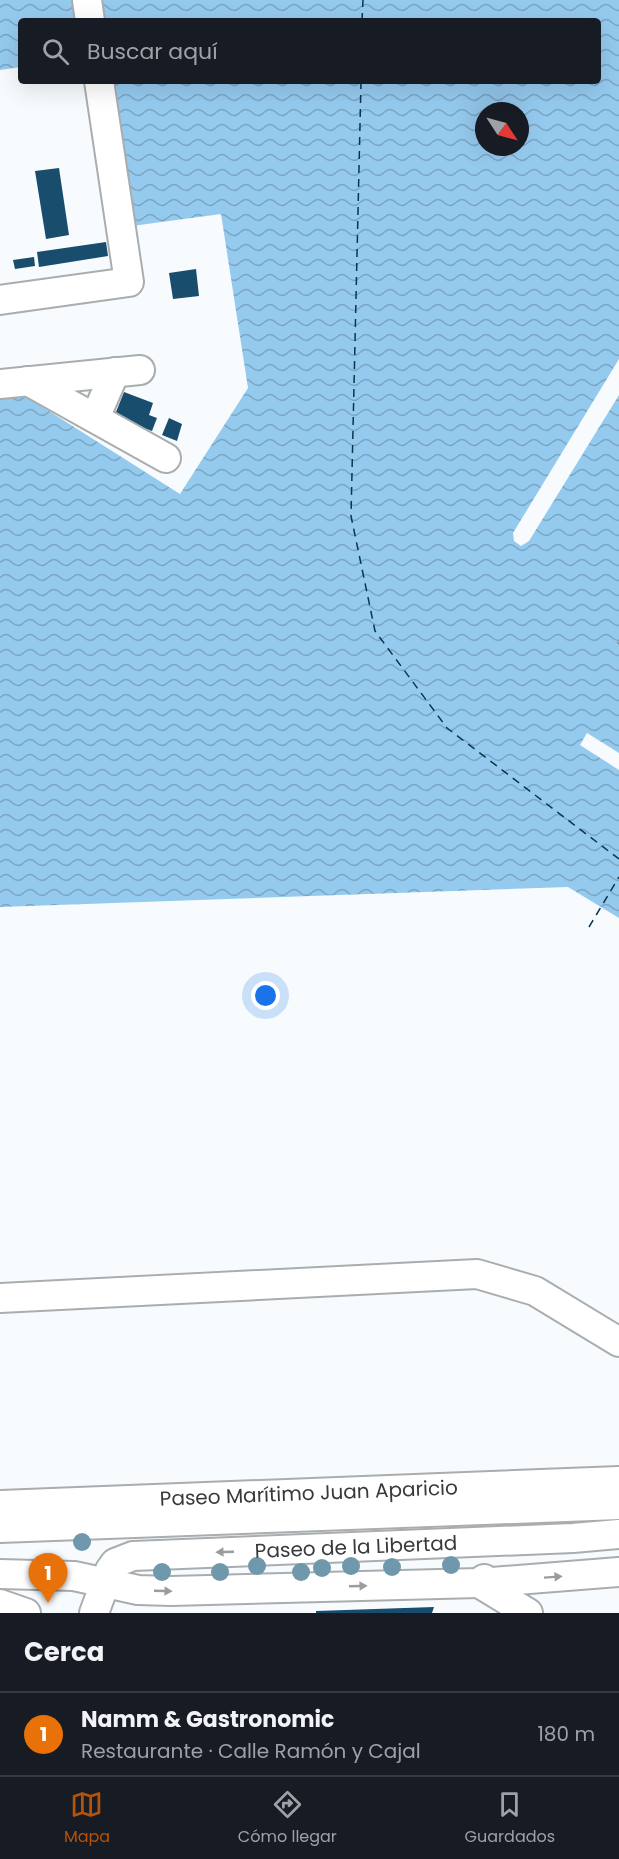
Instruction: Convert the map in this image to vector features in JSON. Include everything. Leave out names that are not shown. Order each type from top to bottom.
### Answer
[{"type":"street","points":[[87,0],[90,18]]},
{"type":"street","points":[[0,300],[129,282],[99,84]]},
{"type":"street","points":[[0,384],[128,371],[95,418]]},
{"type":"street","points":[[28,381],[166,458]]},
{"type":"street","points":[[0,1298],[477,1274],[535,1291],[619,1342]]},
{"type":"street","name":"Paseo Marítimo Juan Aparicio","points":[[0,1505],[619,1481]]},
{"type":"street","points":[[0,1528],[619,1505]]},
{"type":"street","name":"Paseo de la Libertad","points":[[106,1582],[115,1563],[133,1556],[573,1538],[619,1534]]},
{"type":"street","points":[[528,1613],[479,1582],[523,1553],[552,1552],[573,1538]]},
{"type":"street","name":"Paseo de la Libertad","points":[[0,1574],[74,1576],[138,1590],[171,1591],[479,1582],[619,1572]]},
{"type":"street","points":[[94,1613],[106,1582]]},
{"type":"street","points":[[0,1604],[26,1613]]},
{"type":"water","points":[[0,0],[74,0],[77,18],[18,18],[18,67],[0,70]]},
{"type":"water","points":[[99,0],[619,0],[619,359],[513,533],[514,541],[521,546],[529,541],[619,395],[619,753],[587,733],[580,745],[619,770],[619,918],[568,887],[0,907],[0,397],[22,394],[180,494],[248,388],[221,214],[132,226],[111,84],[601,84],[601,18],[102,18]]},
{"type":"building","points":[[59,168],[69,235],[46,239],[35,171]]},
{"type":"building","points":[[106,242],[108,256],[39,267],[37,252]]},
{"type":"building","points":[[34,257],[35,266],[15,269],[13,260]]},
{"type":"building","points":[[196,269],[199,296],[173,299],[169,273]]},
{"type":"building","points":[[124,392],[153,403],[149,415],[157,418],[152,431],[114,417]]},
{"type":"building","points":[[169,418],[182,424],[177,441],[162,435]]},
{"type":"building","points":[[434,1607],[432,1613],[316,1613],[316,1611]]},
{"type":"ferry route","points":[[362,18],[363,0]]},
{"type":"ferry route","points":[[361,84],[351,516],[375,631],[447,728],[619,859]]},
{"type":"ferry route","points":[[589,927],[619,877]]},
{"type":"place","name":"Namm & Gastronomic","points":[[48,1603]]}]
